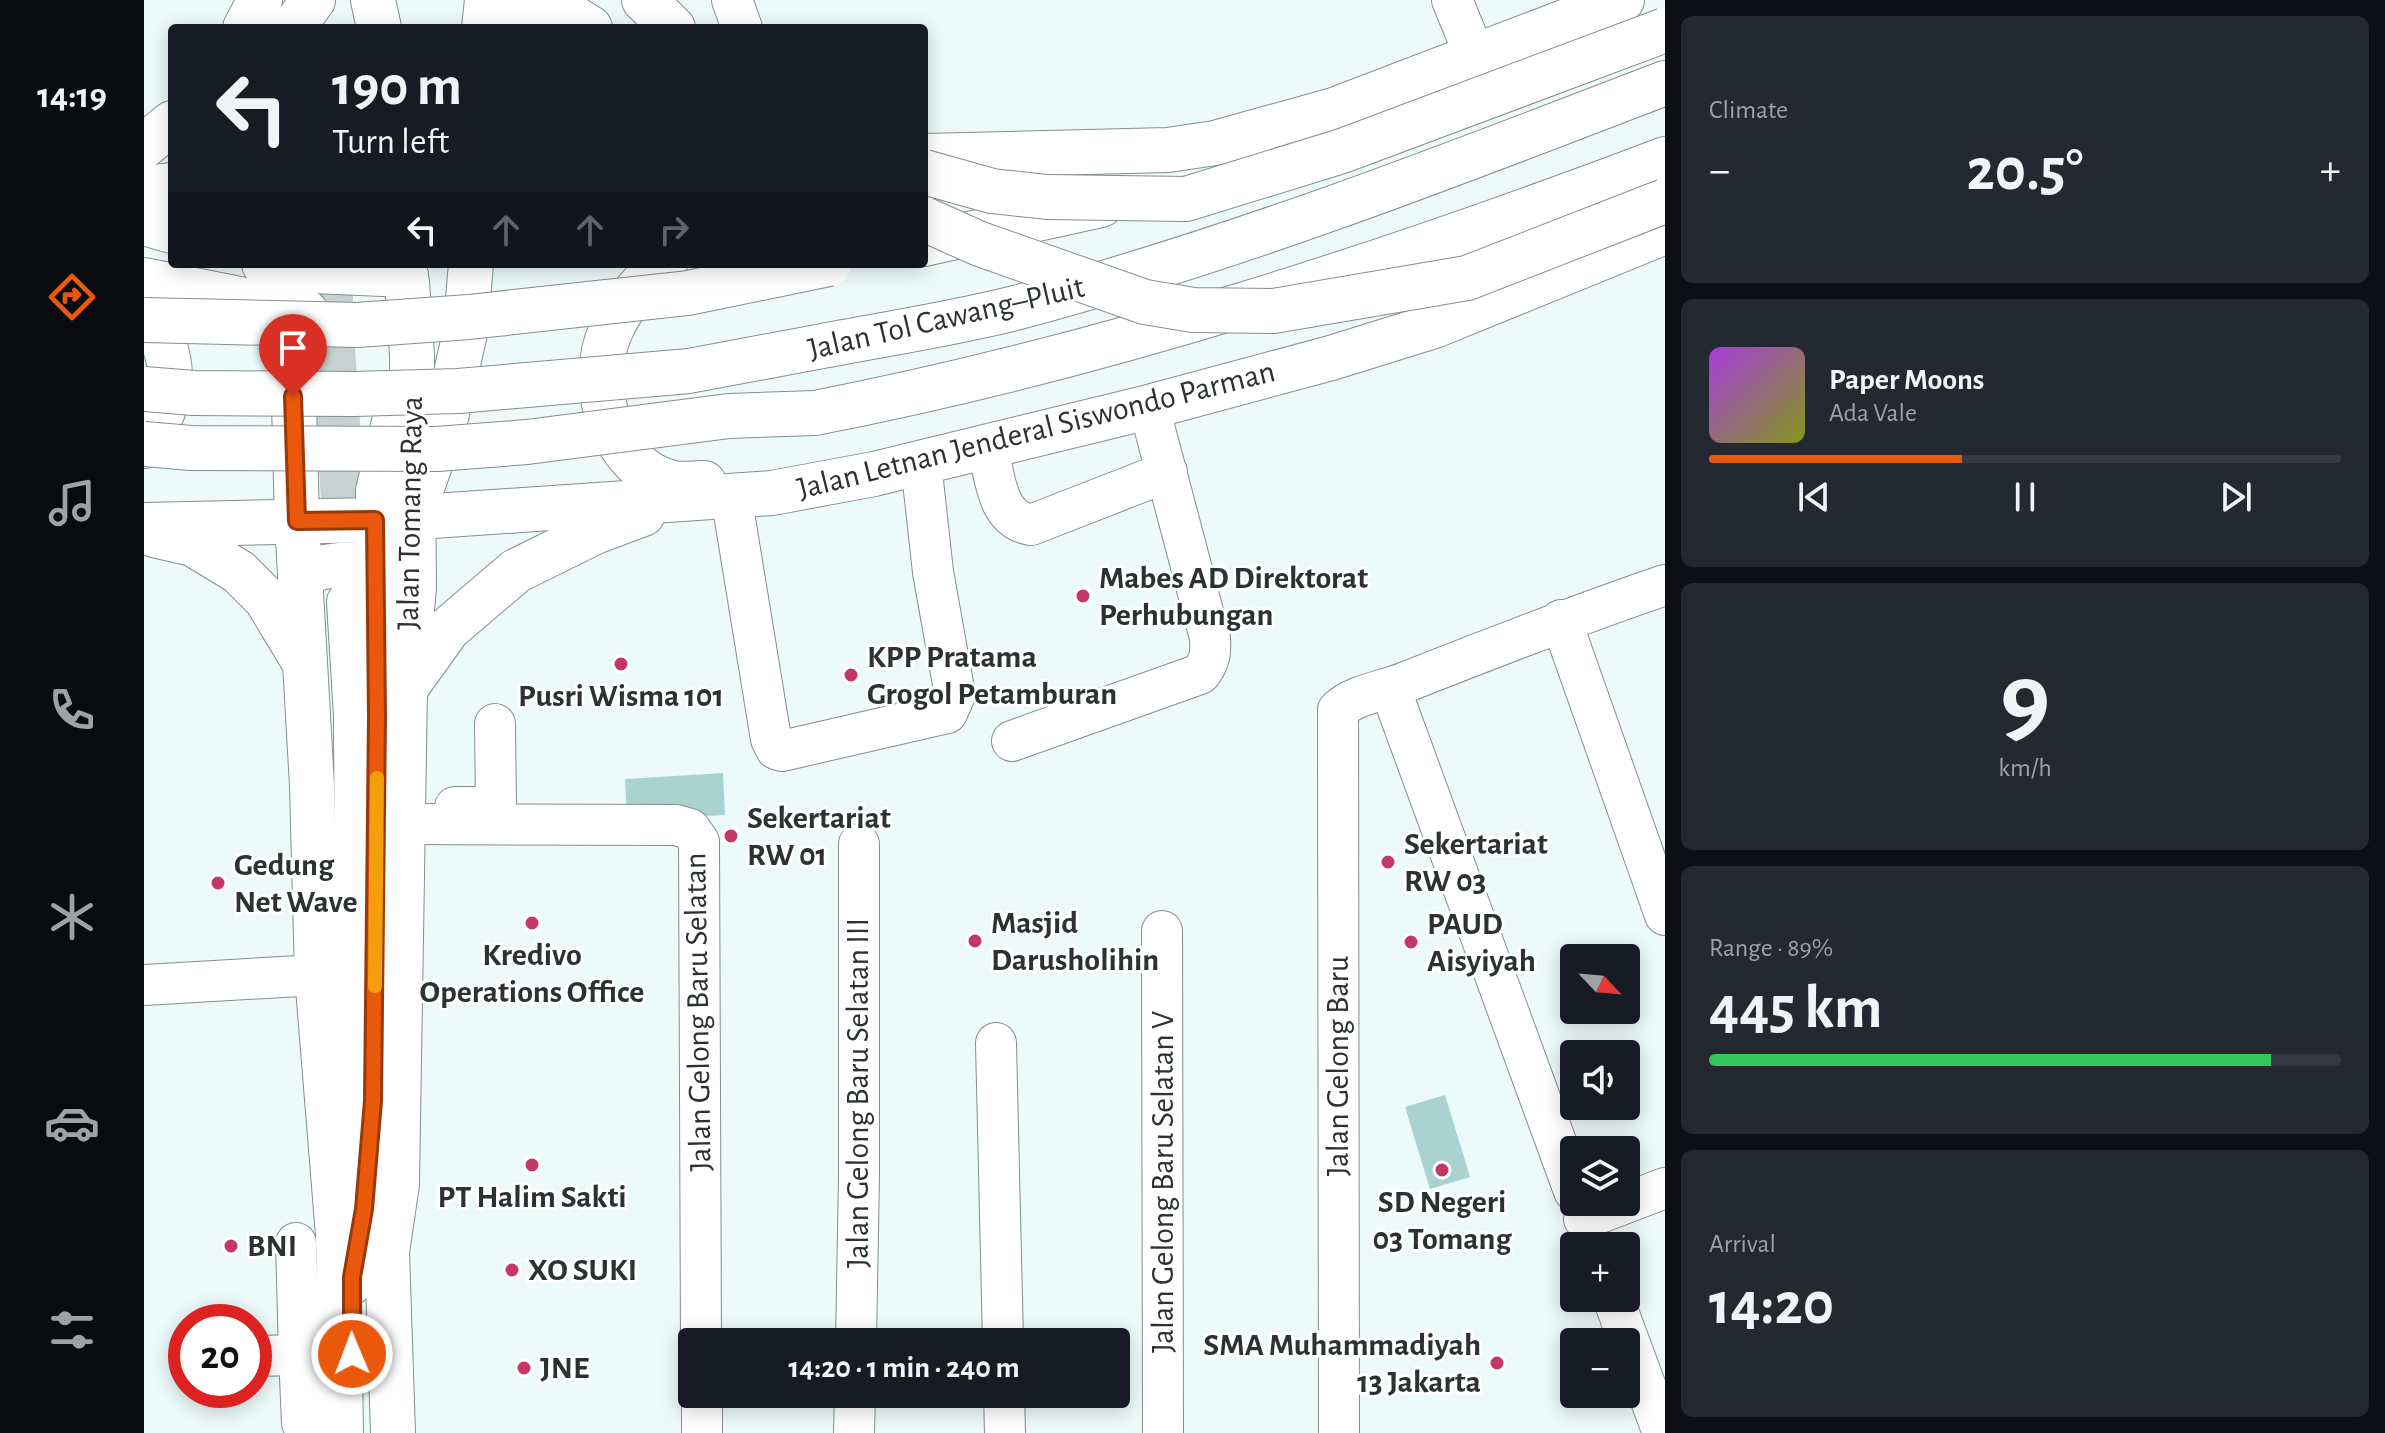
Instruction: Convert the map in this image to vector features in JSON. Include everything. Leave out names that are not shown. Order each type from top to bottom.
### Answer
[{"type":"main road","points":[[247,24],[260,0]]},
{"type":"main road","points":[[291,0],[293,24]]},
{"type":"main road","points":[[296,24],[313,0]]},
{"type":"main road","points":[[326,0],[328,24]]},
{"type":"main road","points":[[373,0],[378,24]]},
{"type":"main road","points":[[484,24],[487,0]]},
{"type":"main road","points":[[505,0],[545,24]]},
{"type":"main road","points":[[544,0],[557,24]]},
{"type":"main road","points":[[544,0],[583,24]]},
{"type":"main road","points":[[644,0],[669,24]]},
{"type":"main road","points":[[928,156],[1168,150],[1215,143],[1334,110],[1622,0]]},
{"type":"main road","points":[[928,173],[992,191],[1047,197],[1186,199],[1342,151],[1665,30]]},
{"type":"main road","name":"Jalan Tol Cawang–Pluit","points":[[144,389],[194,393],[458,391],[689,371],[1017,307],[1230,245],[1392,189],[1665,83]]},
{"type":"main road","points":[[928,243],[1059,216],[1207,176],[1306,128],[1334,110]]},
{"type":"main road","points":[[144,146],[168,126]]},
{"type":"main road","points":[[144,175],[168,155]]},
{"type":"main road","name":"Jalan Tol Cawang–Pluit","points":[[144,445],[437,449],[527,442],[729,416],[815,413],[928,391],[1069,354],[1317,281],[1665,159]]},
{"type":"main road","points":[[144,188],[168,185]]},
{"type":"main road","points":[[928,221],[980,244],[1145,302],[1193,310],[1273,311],[1467,278],[1665,201]]},
{"type":"main road","points":[[144,223],[168,230]]},
{"type":"main road","name":"Jalan Letnan Jenderal Siswondo Parman","points":[[144,525],[394,518],[772,493],[988,448],[1331,358],[1434,326],[1665,232]]},
{"type":"main road","points":[[394,518],[445,422],[465,333],[475,268]]},
{"type":"main road","points":[[660,268],[631,294],[609,332],[602,364],[602,400],[609,425],[626,452],[648,472],[673,483],[729,483],[827,467],[919,447],[1040,414],[1094,418]]},
{"type":"main road","points":[[144,320],[357,325],[469,317],[688,293],[810,268]]},
{"type":"main road","points":[[144,280],[197,289],[284,277],[406,269]]},
{"type":"main road","name":"Jalan Tomang Raya","points":[[393,1433],[387,1252],[397,1184],[405,689],[414,587],[394,518],[411,339],[406,269]]},
{"type":"main road","points":[[284,277],[411,339]]},
{"type":"main road","points":[[284,277],[312,786],[317,975],[336,1208],[319,1353],[321,1428]]},
{"type":"main road","points":[[144,309],[156,325],[170,367],[170,390],[161,423],[144,445]]},
{"type":"main road","points":[[405,689],[448,629],[516,571],[595,532],[687,498]]},
{"type":"main road","points":[[144,533],[193,544],[239,572],[266,599],[304,662]]},
{"type":"main road","points":[[301,583],[310,571],[323,567],[377,566],[396,567],[406,573],[414,587]]},
{"type":"main road","points":[[336,1208],[355,1170],[358,1111],[356,716],[349,602]]},
{"type":"street","points":[[732,0],[741,24]]},
{"type":"street","points":[[1452,0],[1475,56]]},
{"type":"street","points":[[1334,110],[1416,104],[1665,14]]},
{"type":"street","points":[[1434,326],[1532,272],[1665,222]]},
{"type":"street","points":[[411,339],[444,306],[474,268]]},
{"type":"street","points":[[1012,741],[1200,674],[1207,665],[1211,653],[1210,638],[1149,407]]},
{"type":"street","points":[[988,448],[1002,506],[1017,522],[1031,525],[1167,472]]},
{"type":"street","points":[[731,495],[771,739],[776,749],[782,751],[947,713],[954,703],[931,559],[921,463]]},
{"type":"street","points":[[355,1433],[352,1277],[364,1209],[373,1101],[377,566],[394,518]]},
{"type":"street","points":[[1560,1154],[1390,688],[1561,620],[1665,585]]},
{"type":"street","points":[[1561,620],[1665,915]]},
{"type":"street","name":"Jalan Gelong Baru","points":[[1339,1433],[1337,718],[1338,710],[1347,702],[1390,688]]},
{"type":"street","points":[[402,816],[496,807],[495,724]]},
{"type":"street","name":"Jalan Gelong Baru Selatan","points":[[402,816],[676,825],[690,829],[699,842],[701,1328]]},
{"type":"street","name":"Jalan Gelong Baru Selatan III","points":[[856,1328],[859,844]]},
{"type":"street","name":"Jalan Gelong Baru Selatan V","points":[[1162,931],[1163,1433]]},
{"type":"street","points":[[144,985],[317,975]]},
{"type":"street","points":[[996,1043],[1003,1328]]},
{"type":"street","points":[[1640,1196],[1665,1188]]},
{"type":"street","points":[[272,1355],[319,1353],[296,1243]]},
{"type":"street","points":[[1619,1312],[1660,1410]]},
{"type":"street","points":[[702,1408],[702,1433]]},
{"type":"street","points":[[854,1433],[855,1408]]},
{"type":"street","points":[[1004,1408],[1005,1433]]},
{"type":"shaded area","points":[[723,773],[725,815],[627,820],[625,779]]},
{"type":"shaded area","points":[[1445,1095],[1470,1177],[1430,1189],[1405,1107]]},
{"type":"tunnel","points":[[331,268],[331,317],[347,560]]},
{"type":"slow traffic","points":[[375,986],[377,778]]},
{"type":"place","name":"Mabes AD Direktorat Perhubungan","points":[[1083,596]]},
{"type":"place","name":"Pusri Wisma 101","points":[[621,664]]},
{"type":"place","name":"KPP Pratama Grogol Petamburan","points":[[851,675]]},
{"type":"place","name":"Sekertariat RW 01","points":[[731,836]]},
{"type":"place","name":"Sekertariat RW 03","points":[[1388,862]]},
{"type":"place","name":"Gedung Net Wave","points":[[218,883]]},
{"type":"place","name":"Kredivo Operations Office","points":[[532,923]]},
{"type":"place","name":"Masjid Darusholihin","points":[[975,941]]},
{"type":"place","name":"PAUD Aisyiyah","points":[[1411,942]]},
{"type":"place","name":"PT Halim Sakti","points":[[532,1165]]},
{"type":"place","name":"SD Negeri 03 Tomang","points":[[1442,1170]]},
{"type":"place","name":"BNI","points":[[231,1246]]},
{"type":"place","name":"XO SUKI","points":[[512,1270]]},
{"type":"place","name":"SMA Muhammadiyah 13 Jakarta","points":[[1497,1363]]},
{"type":"place","name":"JNE","points":[[524,1368]]},
{"type":"route","points":[[293,396],[297,521],[375,520],[377,717],[373,1101],[364,1209],[352,1277],[352,1354]]}]
